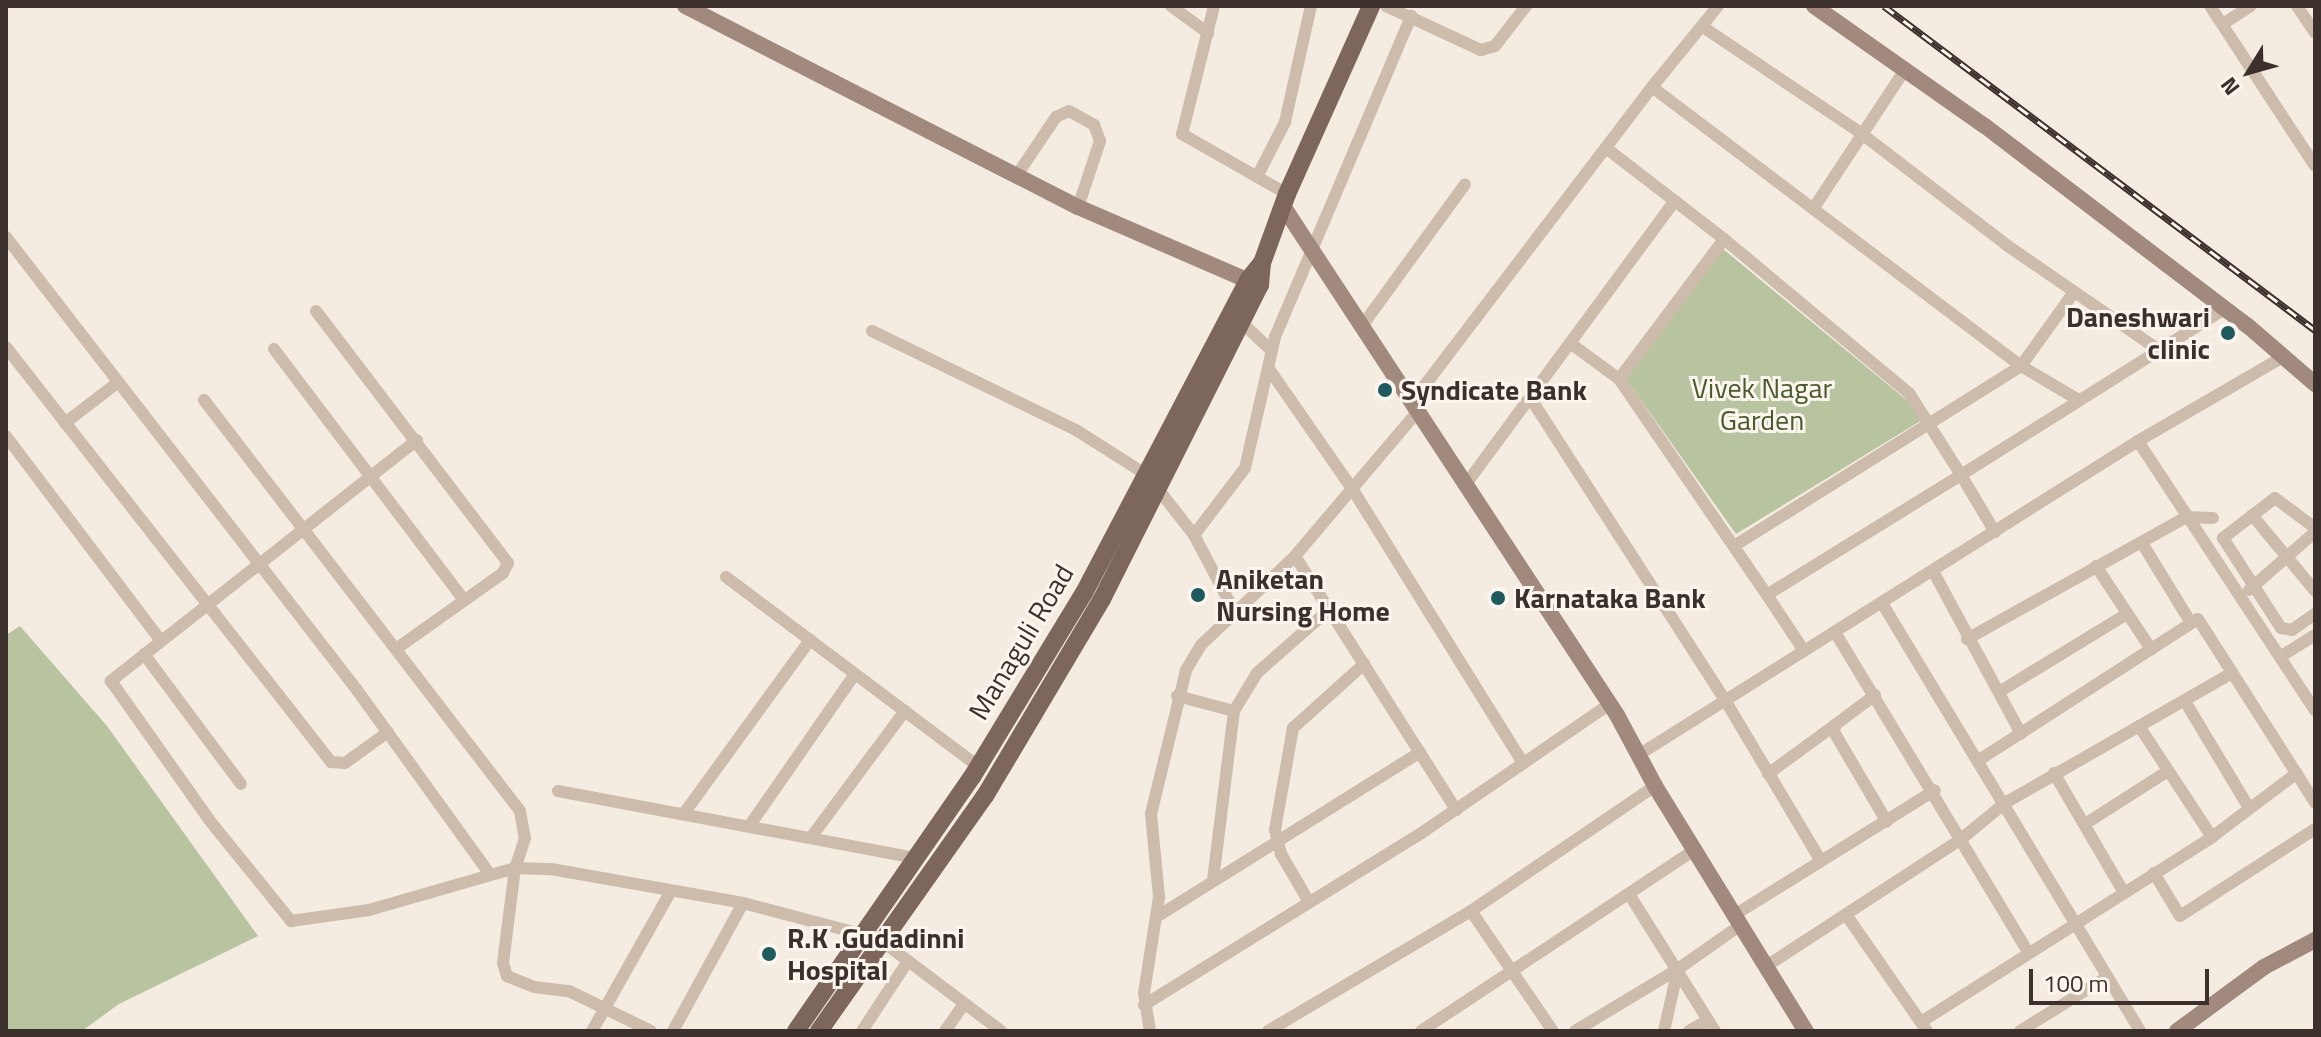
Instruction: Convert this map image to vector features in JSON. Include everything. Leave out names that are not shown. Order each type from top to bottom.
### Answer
[{"type":"main road","name":"Managuli Road","points":[[819,1031],[997,776],[1102,599],[1153,481],[1254,282],[1285,200],[1371,6]]},
{"type":"main road","name":"Managuli Road","points":[[796,1031],[978,766],[1153,481],[1242,323],[1254,282]]},
{"type":"street","points":[[685,6],[1078,207],[1254,282]]},
{"type":"street","points":[[1171,6],[1208,33]]},
{"type":"street","points":[[1214,6],[1182,134],[1257,177],[1285,200],[1310,246],[1610,704],[1655,786],[1806,1031]]},
{"type":"street","points":[[1257,177],[1285,122],[1311,6]]},
{"type":"street","points":[[1386,6],[1485,50],[1495,46],[1526,6]]},
{"type":"street","points":[[1150,1031],[1144,1005],[1158,916],[1151,814],[1177,696],[1191,659],[1233,609],[1295,556],[1353,490],[1652,87],[1718,6]]},
{"type":"street","points":[[1814,6],[2225,309],[2315,384]]},
{"type":"street","points":[[2210,6],[2315,166]]},
{"type":"street","points":[[2223,24],[2251,6]]},
{"type":"street","points":[[2297,6],[2315,33]]},
{"type":"street","points":[[1194,535],[1245,468],[1271,350],[1310,246],[1411,16]]},
{"type":"street","points":[[1703,27],[1862,134],[2074,292],[2156,348]]},
{"type":"street","points":[[1815,206],[1904,71]]},
{"type":"street","points":[[1652,87],[1815,206],[2021,366],[2077,399]]},
{"type":"street","points":[[1017,175],[1056,117],[1069,111],[1094,125],[1100,141],[1078,207]]},
{"type":"street","points":[[1606,148],[1724,239],[1909,393],[1931,421],[1995,532]]},
{"type":"street","points":[[1362,326],[1465,184]]},
{"type":"street","points":[[1466,484],[1675,201]]},
{"type":"street","points":[[6,237],[388,732],[489,873]]},
{"type":"street","points":[[1619,379],[1724,239]]},
{"type":"street","points":[[1734,546],[2021,366],[2074,292]]},
{"type":"street","points":[[1767,595],[1961,475],[2156,348],[2225,309]]},
{"type":"street","points":[[316,311],[508,563],[503,573],[399,647]]},
{"type":"street","points":[[1242,323],[1271,350]]},
{"type":"street","points":[[872,331],[1076,430],[1153,481],[1194,535],[1233,609]]},
{"type":"street","points":[[1570,343],[1619,379],[1804,651]]},
{"type":"street","points":[[6,347],[331,762],[345,763],[388,732]]},
{"type":"street","points":[[274,349],[464,600]]},
{"type":"street","points":[[1640,754],[2138,441],[2283,357]]},
{"type":"street","points":[[1269,369],[1353,490],[1523,763]]},
{"type":"street","points":[[65,423],[117,383]]},
{"type":"street","points":[[1531,399],[1725,700],[1821,861]]},
{"type":"street","points":[[204,400],[399,647],[520,811],[525,838],[515,868],[503,963],[507,976],[534,987],[569,991],[651,1031]]},
{"type":"street","points":[[6,436],[161,641]]},
{"type":"street","points":[[417,440],[113,676],[113,689],[291,921],[369,910],[489,873],[515,868],[551,869],[743,903],[861,934],[883,942],[1001,1031]]},
{"type":"street","points":[[2138,441],[2315,710]]},
{"type":"street","points":[[2241,597],[2253,586],[2287,556],[2315,530],[2279,499],[2223,538],[2253,586],[2286,631],[2315,614]]},
{"type":"street","points":[[2252,515],[2315,591]]},
{"type":"street","points":[[1967,639],[2186,517],[2213,518]]},
{"type":"street","points":[[2142,543],[2191,623]]},
{"type":"street","points":[[1295,556],[1331,608],[1456,810]]},
{"type":"street","points":[[2096,566],[2151,649]]},
{"type":"street","points":[[1933,571],[2021,734]]},
{"type":"street","points":[[726,577],[978,766]]},
{"type":"street","points":[[1882,603],[2140,1031]]},
{"type":"street","points":[[1213,880],[1234,711],[1257,673],[1331,608]]},
{"type":"street","points":[[1999,692],[2127,614]]},
{"type":"street","points":[[1979,760],[2198,619],[2315,803]]},
{"type":"street","points":[[1835,632],[1935,790],[1960,840],[2028,952]]},
{"type":"street","points":[[2280,657],[2315,635]]},
{"type":"street","points":[[685,812],[810,640]]},
{"type":"street","points":[[144,654],[241,784]]},
{"type":"street","points":[[1309,902],[1276,838],[1293,728],[1364,664]]},
{"type":"street","points":[[1768,965],[1960,840],[2005,803],[2139,726],[2186,703],[2232,673]]},
{"type":"street","points":[[750,825],[855,674]]},
{"type":"street","points":[[1768,774],[1875,695]]},
{"type":"street","points":[[1177,696],[1234,711]]},
{"type":"street","points":[[2186,703],[2248,806]]},
{"type":"street","points":[[1144,1005],[1456,810],[1610,704]]},
{"type":"street","points":[[812,836],[905,711]]},
{"type":"street","points":[[1835,725],[1836,736],[1887,822]]},
{"type":"street","points":[[2139,726],[2212,837]]},
{"type":"street","points":[[1158,916],[1276,838],[1420,752]]},
{"type":"street","points":[[2085,824],[2168,771]]},
{"type":"street","points":[[2054,773],[2123,891]]},
{"type":"street","points":[[1847,916],[1924,1027],[2028,952],[2212,837],[2248,806],[2297,773]]},
{"type":"street","points":[[1268,1031],[1471,911],[1655,786]]},
{"type":"street","points":[[1575,1031],[1678,969],[1739,919],[1821,861],[1935,790]]},
{"type":"street","points":[[558,791],[685,812],[915,858]]},
{"type":"street","points":[[2154,873],[2180,916],[2315,829]]},
{"type":"street","points":[[1421,1031],[1441,1025],[1513,971],[1696,849]]},
{"type":"street","points":[[592,1031],[671,891]]},
{"type":"street","points":[[1629,894],[1711,1025],[1689,1031]]},
{"type":"street","points":[[673,1031],[743,903]]},
{"type":"street","points":[[1471,911],[1553,1031]]},
{"type":"street","points":[[2177,1031],[2264,967],[2315,940]]},
{"type":"street","points":[[862,1031],[908,961]]},
{"type":"street","points":[[1664,1031],[1678,969]]},
{"type":"street","points":[[2020,1031],[2107,977]]},
{"type":"street","points":[[945,1031],[964,1004]]},
{"type":"green space","name":"Vivek Nagar Garden","points":[[1723,249],[1909,402],[1922,420],[1736,534],[1626,379]]},
{"type":"green space","points":[[20,626],[107,726],[258,936],[119,1004],[82,1031],[6,1031],[6,635]]},
{"type":"railway","points":[[1884,6],[2315,330]]},
{"type":"place","name":"Daneshwari clinic","points":[[2228,333]]},
{"type":"place","name":"Syndicate Bank","points":[[1385,390]]},
{"type":"place","name":"Aniketan Nursing Home","points":[[1198,595]]},
{"type":"place","name":"Karnataka Bank","points":[[1498,598]]},
{"type":"place","name":"R.K .Gudadinni Hospital","points":[[769,954]]}]
